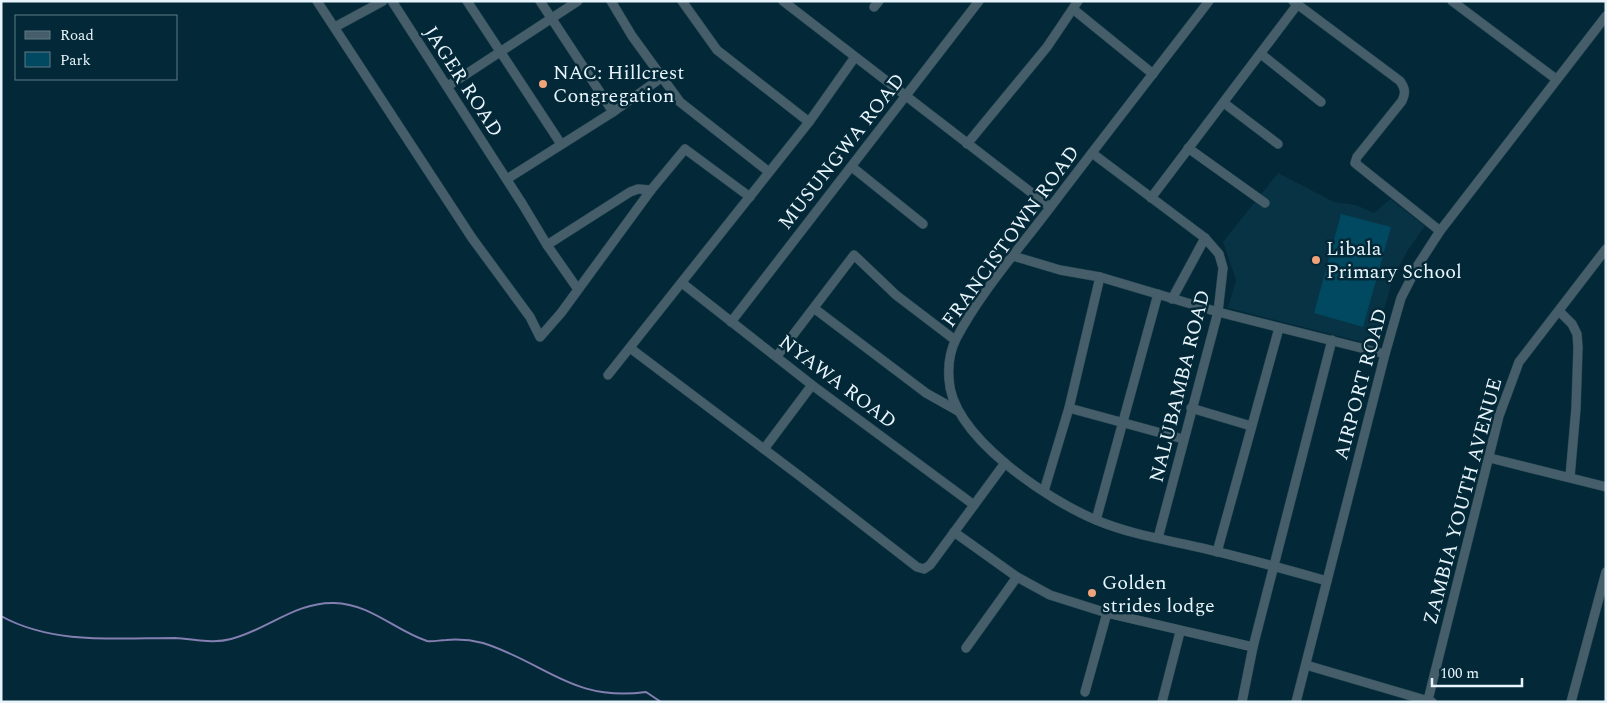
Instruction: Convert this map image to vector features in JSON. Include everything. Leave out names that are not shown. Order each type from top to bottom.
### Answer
[{"type":"street","points":[[317,1],[472,238],[530,317],[540,337],[615,242],[651,190],[685,148],[750,197]]},
{"type":"street","points":[[335,27],[383,1]]},
{"type":"street","name":"JAGER ROAD","points":[[392,1],[507,179],[546,245],[577,288]]},
{"type":"street","points":[[467,1],[561,144]]},
{"type":"street","points":[[540,1],[613,112]]},
{"type":"street","points":[[448,86],[578,1]]},
{"type":"street","points":[[611,1],[680,102],[769,172]]},
{"type":"street","points":[[682,1],[717,50],[809,122]]},
{"type":"street","points":[[783,1],[1050,207]]},
{"type":"street","name":"MUSUNGWA ROAD","points":[[731,322],[979,1]]},
{"type":"street","name":"FRANCISTOWN ROAD","points":[[1209,1],[1012,256],[971,313],[955,340],[950,354],[948,380],[958,411],[980,440],[1006,463],[1044,491],[1096,520],[1158,538],[1275,566],[1327,581]]},
{"type":"street","points":[[1452,1],[1556,79]]},
{"type":"street","points":[[968,144],[1047,47],[1076,3],[1152,74]]},
{"type":"street","points":[[1151,198],[1261,54],[1295,3],[1400,81],[1404,87],[1405,96],[1402,101],[1357,157],[1355,163],[1440,231]]},
{"type":"street","name":"AIRPORT ROAD","points":[[1296,702],[1401,298],[1418,265],[1440,231],[1606,16]]},
{"type":"street","points":[[1261,54],[1321,102]]},
{"type":"street","points":[[608,375],[809,122],[855,56]]},
{"type":"street","points":[[507,179],[613,112],[662,78]]},
{"type":"street","points":[[1224,103],[1278,144]]},
{"type":"street","points":[[1188,148],[1265,203]]},
{"type":"street","name":"NALUBAMBA ROAD","points":[[1092,152],[1205,238],[1219,254],[1223,268],[1218,312],[1158,538]]},
{"type":"street","points":[[852,167],[923,224]]},
{"type":"street","points":[[546,245],[630,192],[638,189],[651,190]]},
{"type":"street","points":[[1172,298],[1205,238]]},
{"type":"street","name":"ZAMBIA YOUTH AVENUE","points":[[1430,701],[1499,416],[1516,369],[1606,249]]},
{"type":"street","points":[[778,356],[854,255],[896,295],[955,340]]},
{"type":"street","points":[[1012,256],[1060,270],[1100,277],[1218,312],[1385,354]]},
{"type":"street","points":[[1044,491],[1069,408],[1100,277]]},
{"type":"street","name":"NYAWA ROAD","points":[[682,283],[812,384],[974,505]]},
{"type":"street","points":[[1096,520],[1158,294]]},
{"type":"street","points":[[815,309],[926,393],[958,411]]},
{"type":"street","points":[[1559,311],[1572,324],[1577,334],[1578,347],[1576,408],[1570,477]]},
{"type":"street","points":[[1217,552],[1279,328]]},
{"type":"street","points":[[1242,702],[1253,647],[1332,340]]},
{"type":"street","points":[[630,348],[916,567],[924,569],[930,565],[1006,463]]},
{"type":"street","points":[[764,450],[812,384]]},
{"type":"street","points":[[1069,408],[1183,439]]},
{"type":"street","points":[[1191,408],[1251,426]]},
{"type":"street","points":[[1490,458],[1606,487]]},
{"type":"street","points":[[954,532],[1017,576],[1050,595],[1107,614],[1253,647]]},
{"type":"street","points":[[1570,702],[1606,572]]},
{"type":"street","points":[[966,648],[1017,576]]},
{"type":"street","points":[[1085,692],[1107,614]]},
{"type":"street","points":[[1162,702],[1180,632]]},
{"type":"street","points":[[1306,665],[1430,701]]},
{"type":"shaded area","name":"Libala Primary School","points":[[1278,173],[1334,202],[1356,205],[1374,213],[1390,199],[1425,226],[1408,250],[1393,278],[1374,345],[1228,308],[1236,280],[1223,242]]},
{"type":"green space","points":[[1341,214],[1391,227],[1363,327],[1314,313]]},
{"type":"waterway","points":[[1,616],[42,632],[64,636],[109,639],[175,638],[217,641],[244,635],[307,607],[320,604],[347,604],[371,613],[427,641],[460,640],[483,643],[505,651],[560,679],[579,686],[620,694],[646,692],[661,702]]},
{"type":"place","name":"NAC: Hillcrest Congregation","points":[[543,84]]},
{"type":"place","name":"Libala Primary School","points":[[1316,260]]},
{"type":"place","name":"Golden strides lodge","points":[[1092,593]]}]
